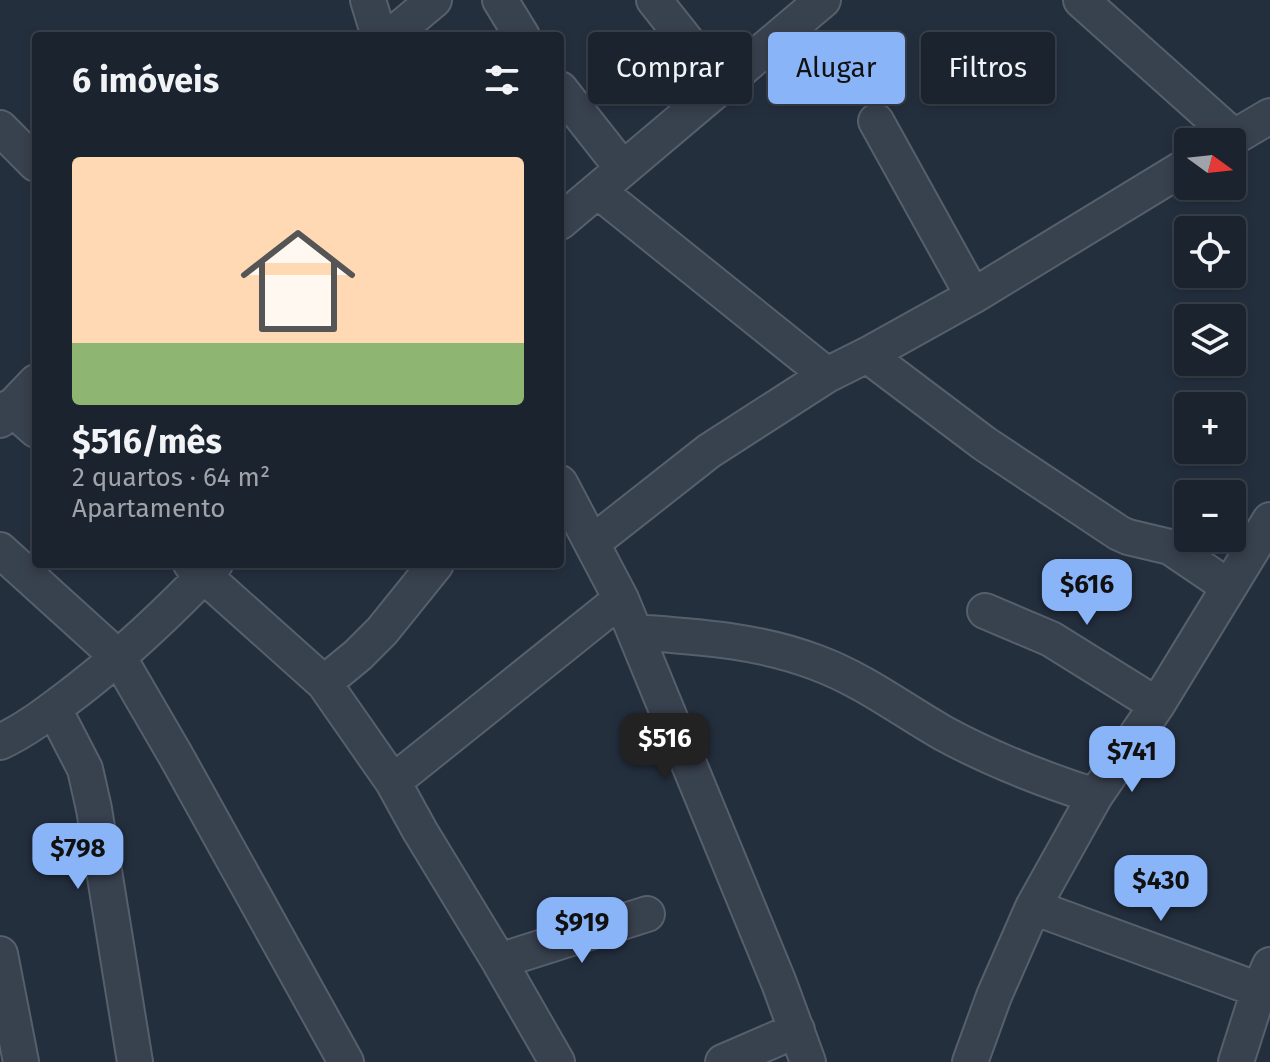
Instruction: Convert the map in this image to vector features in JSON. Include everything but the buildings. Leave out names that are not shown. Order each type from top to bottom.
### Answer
[{"type":"street","points":[[368,0],[378,32]]},
{"type":"street","points":[[396,32],[434,0]]},
{"type":"street","points":[[500,0],[520,32]]},
{"type":"street","points":[[654,0],[679,32]]},
{"type":"street","points":[[752,60],[823,0]]},
{"type":"street","points":[[1081,0],[1217,128]]},
{"type":"street","points":[[564,94],[623,169]]},
{"type":"street","points":[[564,219],[701,104]]},
{"type":"street","points":[[1246,130],[1270,116]]},
{"type":"street","points":[[876,121],[973,296]]},
{"type":"street","points":[[0,128],[32,160]]},
{"type":"street","points":[[592,543],[709,451],[827,375],[973,296],[1174,174]]},
{"type":"street","points":[[598,191],[827,375]]},
{"type":"street","points":[[867,355],[985,444],[1119,533],[1170,547],[1229,587]]},
{"type":"street","points":[[32,386],[5,414],[32,428]]},
{"type":"street","points":[[564,490],[621,599],[808,1062]]},
{"type":"street","points":[[970,1062],[994,996],[1033,907],[1095,796],[1157,705],[1270,520]]},
{"type":"street","points":[[0,550],[119,658],[346,1062]]},
{"type":"street","points":[[6,730],[54,709],[119,658],[203,568],[324,683],[393,782],[557,1062]]},
{"type":"street","points":[[324,683],[382,631],[433,568]]},
{"type":"street","points":[[393,782],[621,599]]},
{"type":"street","points":[[985,611],[1051,639],[1157,705]]},
{"type":"street","points":[[635,632],[755,644],[814,661],[851,677],[944,733],[1063,786],[1095,796]]},
{"type":"street","points":[[54,709],[85,769],[135,1062]]},
{"type":"street","points":[[1033,907],[1266,983],[1236,1062]]},
{"type":"street","points":[[499,961],[647,914]]},
{"type":"street","points":[[0,954],[21,1062]]},
{"type":"street","points":[[723,1062],[797,1030]]}]
